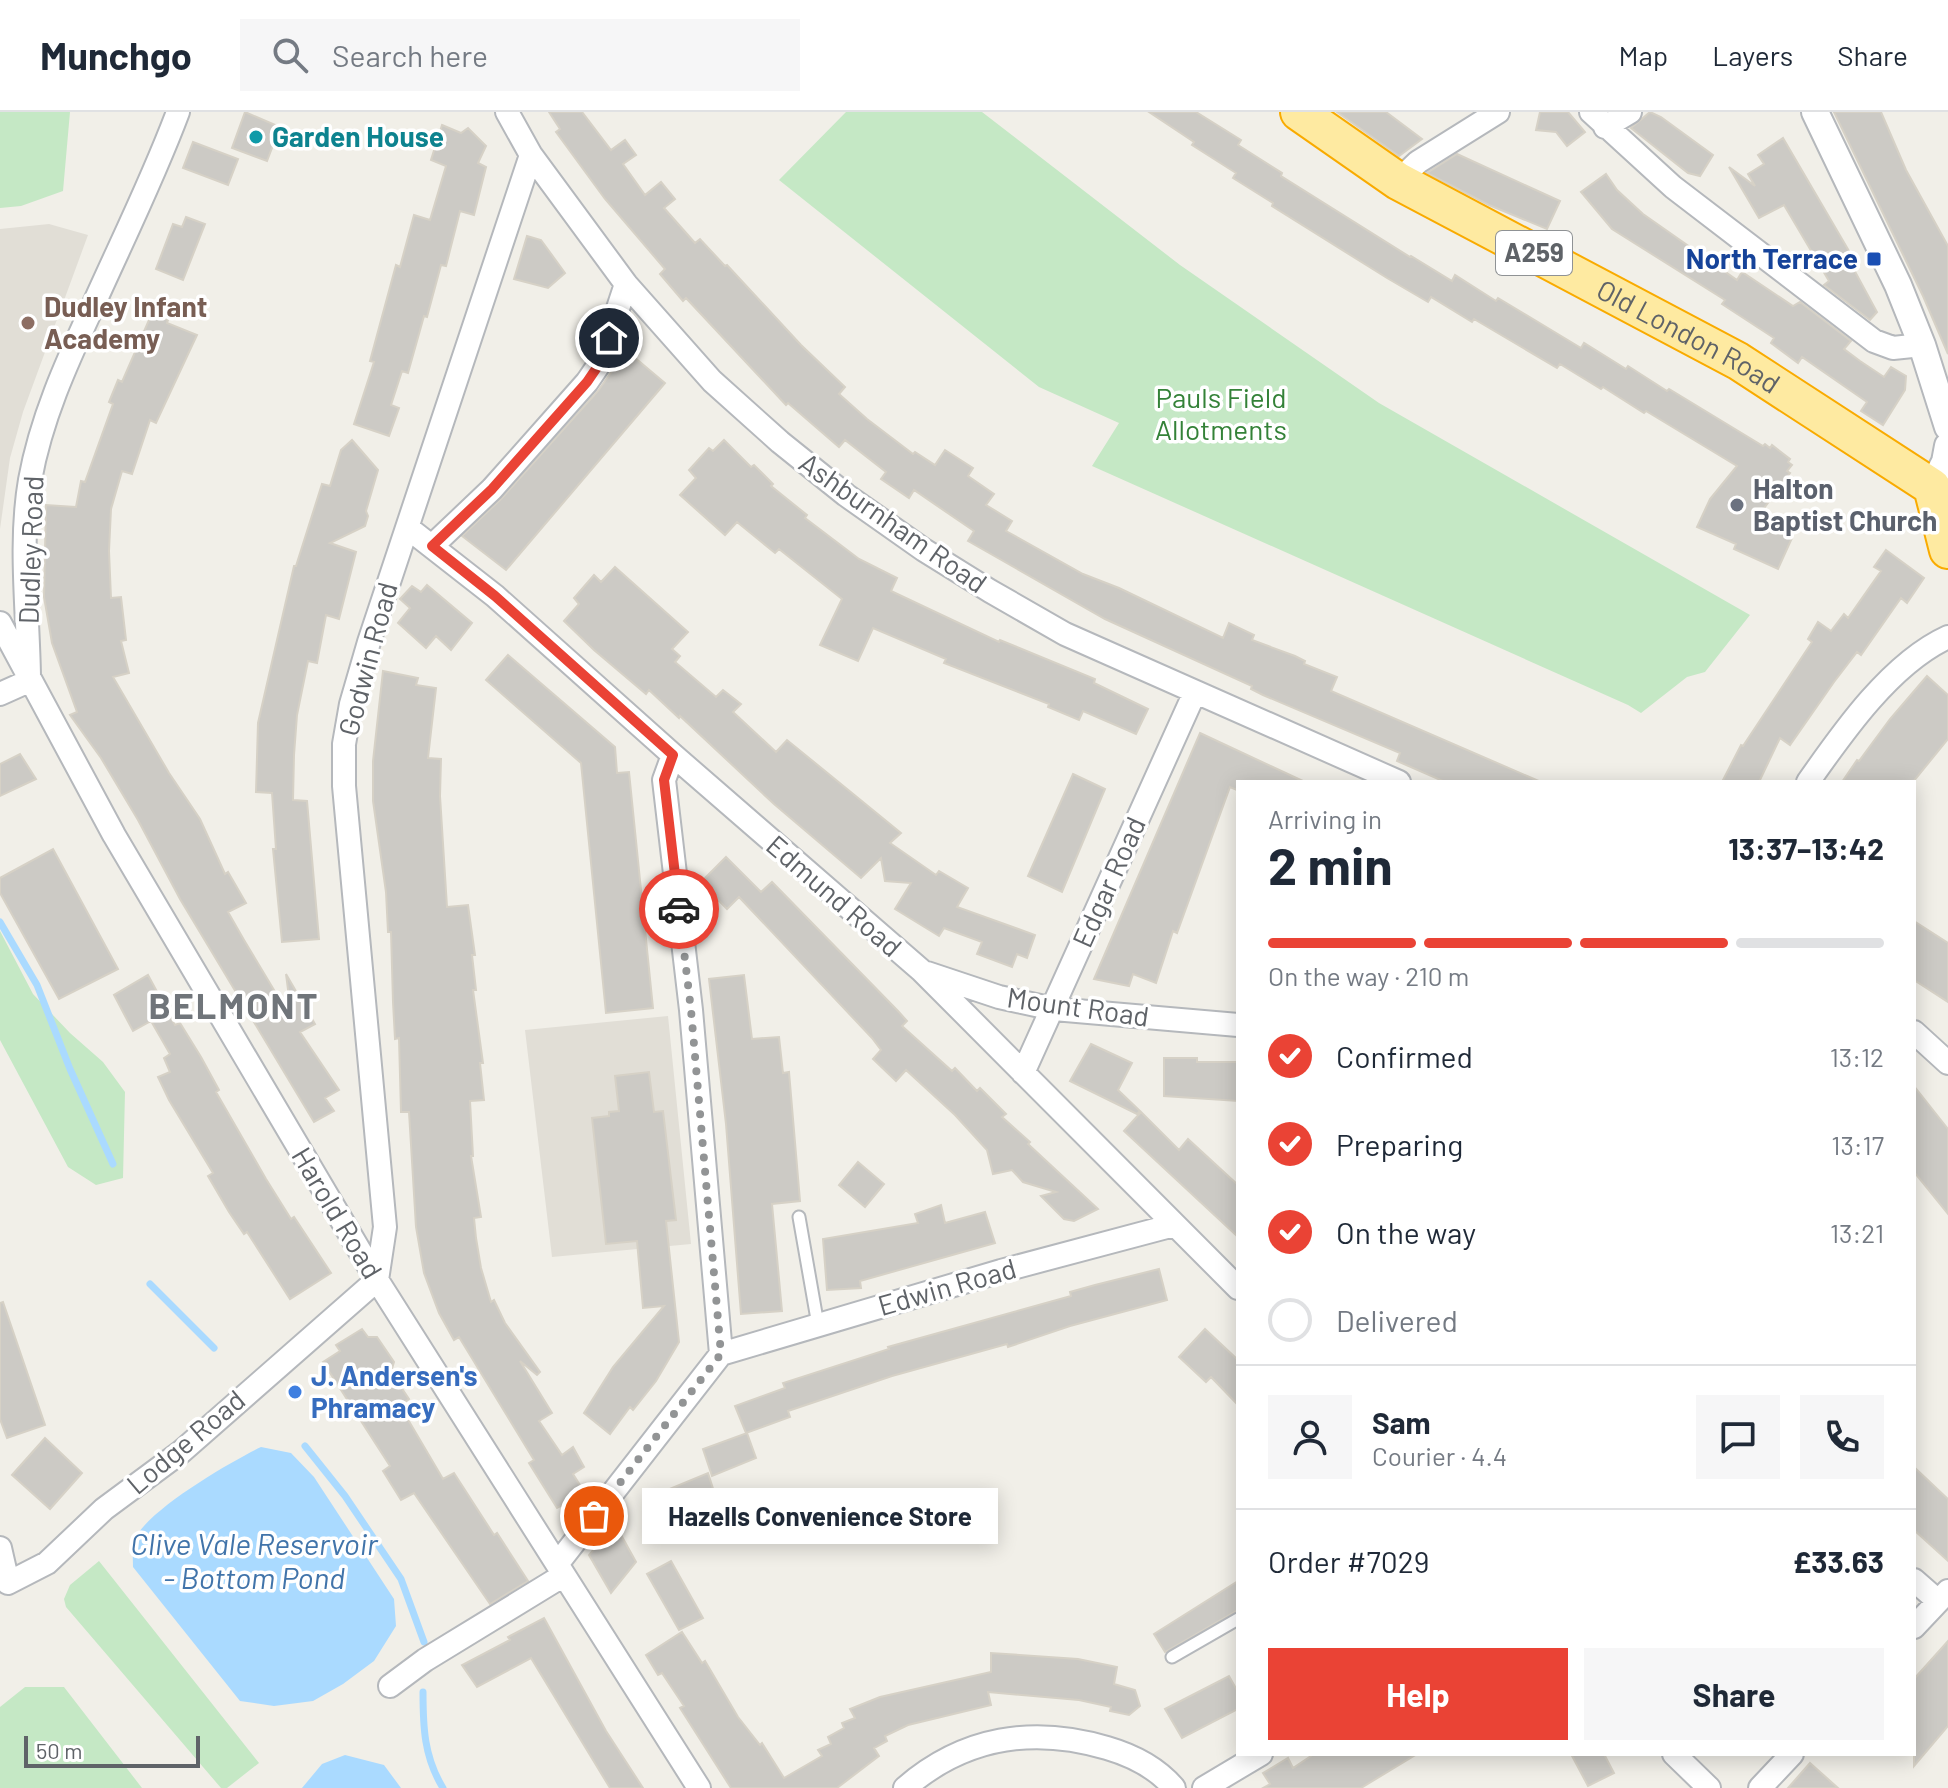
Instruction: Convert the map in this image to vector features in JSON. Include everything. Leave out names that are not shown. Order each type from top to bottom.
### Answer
[{"type":"highway","name":"Old London Road","points":[[1299,112],[1398,181],[1738,361],[1943,464],[1948,550]]},
{"type":"street","name":"Dudley Road","points":[[29,681],[26,535],[30,484],[38,443],[67,362],[178,112]]},
{"type":"street","name":"Ashburnham Road","points":[[507,112],[531,155],[626,284],[712,381],[846,495],[924,550],[1065,634],[1394,780]]},
{"type":"street","points":[[1398,181],[1418,162],[1498,112]]},
{"type":"street","points":[[1598,119],[1630,112]]},
{"type":"street","points":[[1815,112],[1898,285],[1922,345],[1948,427]]},
{"type":"street","points":[[1598,119],[1673,187],[1874,341],[1893,348],[1922,345]]},
{"type":"street","name":"Godwin Road","points":[[377,1280],[385,1227],[348,841],[344,744],[351,704],[369,642],[531,155]]},
{"type":"street","points":[[432,546],[492,489],[587,382],[600,363],[626,284]]},
{"type":"street","name":"Edmund Road","points":[[408,528],[495,596],[922,971],[1236,1286]]},
{"type":"street","name":"Harold Road","points":[[0,623],[29,681],[202,985],[377,1280],[699,1788]]},
{"type":"street","points":[[1809,780],[1845,731],[1885,686],[1927,647],[1948,637]]},
{"type":"street","points":[[0,694],[29,681]]},
{"type":"street","name":"Edgar Road","points":[[1023,1073],[1195,692]]},
{"type":"street","points":[[390,1686],[561,1569],[721,1354],[691,1010],[664,780],[673,755]]},
{"type":"street","name":"Mount Road","points":[[922,971],[999,997],[1054,1009],[1236,1025]]},
{"type":"street","points":[[1916,1034],[1948,1063]]},
{"type":"street","name":"Edwin Road","points":[[721,1354],[1001,1271],[1174,1225]]},
{"type":"street","name":"Lodge Road","points":[[2,1555],[8,1583],[47,1563],[104,1509],[181,1452],[377,1280]]},
{"type":"street","points":[[1916,1581],[1943,1596],[1916,1625]]},
{"type":"street","points":[[905,1788],[928,1768],[969,1749],[1007,1738],[1041,1736],[1083,1741],[1124,1753],[1164,1776],[1174,1788]]},
{"type":"street","points":[[1204,1788],[1258,1756]]},
{"type":"street","points":[[1676,1756],[1709,1788]]},
{"type":"street","points":[[1760,1788],[1790,1756]]},
{"type":"lane","points":[[799,1217],[818,1325]]},
{"type":"lane","points":[[1172,1657],[1236,1620]]},
{"type":"shaded area","name":"Dudley Infant Academy","points":[[49,224],[88,235],[23,412],[10,458],[0,529],[0,229]]},
{"type":"shaded area","points":[[668,1016],[691,1244],[552,1257],[525,1030]]},
{"type":"green space","points":[[0,112],[70,112],[63,191],[21,206],[0,208]]},
{"type":"green space","name":"Pauls Field Allotments","points":[[846,112],[982,112],[1180,265],[1379,403],[1750,615],[1705,672],[1687,677],[1641,713],[1092,466],[1119,423],[1039,387],[779,180]]},
{"type":"green space","points":[[0,931],[33,994],[103,1062],[125,1092],[123,1178],[96,1185],[68,1167],[0,1040]]},
{"type":"green space","points":[[99,1561],[259,1763],[227,1788],[221,1788],[66,1607],[64,1599],[70,1585]]},
{"type":"green space","points":[[25,1687],[64,1687],[142,1788],[0,1788],[0,1707]]},
{"type":"water","name":"Clive Vale Reservoir - Bottom Pond","points":[[261,1447],[291,1453],[314,1477],[394,1599],[396,1626],[374,1661],[343,1684],[313,1701],[274,1706],[240,1701],[133,1567],[134,1541],[154,1516],[191,1488]]},
{"type":"water","points":[[345,1755],[384,1765],[401,1788],[302,1788],[322,1764]]},
{"type":"building","name":"Garden House","points":[[245,112],[280,127],[267,161],[232,148]]},
{"type":"building","points":[[549,112],[582,112],[611,150],[625,140],[636,155],[623,164],[645,195],[661,182],[675,199],[664,208],[695,243],[700,239],[727,265],[801,345],[845,387],[839,394],[867,419],[913,454],[915,452],[935,465],[945,450],[973,468],[968,476],[994,494],[986,505],[1012,521],[1006,531],[1083,574],[1223,638],[1229,623],[1254,635],[1252,640],[1295,656],[1305,661],[1304,664],[1337,677],[1331,691],[1536,780],[1440,780],[1397,761],[1400,753],[1263,695],[1251,689],[1252,686],[1105,619],[968,541],[974,531],[914,490],[909,498],[881,479],[886,472],[845,440],[839,447],[788,403],[786,405],[686,298],[683,301],[660,274],[665,269],[605,199],[556,132],[560,129]]},
{"type":"building","points":[[1149,112],[1196,112],[1241,140],[1238,145],[1282,173],[1281,176],[1410,257],[1452,281],[1455,275],[1581,348],[1584,343],[1626,369],[1628,366],[1763,446],[1765,444],[1770,448],[1772,445],[1790,459],[1788,462],[1792,465],[1787,471],[1790,473],[1762,511],[1768,514],[1763,525],[1792,538],[1778,569],[1734,549],[1736,544],[1697,527],[1710,499],[1737,466],[1603,387],[1601,389],[1560,364],[1557,368],[1474,319],[1472,322],[1431,297],[1428,302],[1387,278],[1272,206],[1273,203],[1233,178],[1236,173]]},
{"type":"building","points":[[1337,112],[1386,112],[1422,139],[1399,156]]},
{"type":"building","points":[[1540,112],[1568,112],[1585,132],[1567,146],[1556,132],[1536,130]]},
{"type":"building","points":[[1650,112],[1713,155],[1700,176],[1688,173],[1631,128]]},
{"type":"building","points":[[1834,112],[1881,112],[1906,170],[1948,246],[1948,354],[1923,296]]},
{"type":"building","points":[[442,125],[461,133],[468,128],[486,146],[478,163],[486,167],[474,215],[460,211],[446,266],[441,265],[408,373],[402,371],[391,405],[399,408],[389,436],[354,424],[374,362],[370,361],[396,265],[400,267],[414,215],[430,220],[446,166],[431,160]]},
{"type":"building","points":[[1783,138],[1856,263],[1852,266],[1877,312],[1870,320],[1824,285],[1829,281],[1784,205],[1759,218],[1729,167],[1755,186],[1748,174],[1764,164],[1758,155]]},
{"type":"building","points":[[193,142],[238,159],[228,185],[183,168]]},
{"type":"building","points":[[1457,154],[1560,201],[1547,229],[1489,205],[1427,173]]},
{"type":"building","points":[[1606,174],[1617,190],[1643,214],[1737,280],[1742,272],[1793,306],[1800,302],[1851,341],[1844,349],[1860,361],[1884,377],[1891,367],[1906,376],[1905,390],[1883,425],[1861,411],[1867,402],[1802,357],[1798,363],[1771,343],[1774,338],[1722,304],[1725,300],[1612,229],[1581,192]]},
{"type":"building","points":[[186,217],[205,224],[183,280],[156,269],[173,224],[182,227]]},
{"type":"building","points":[[527,236],[541,240],[565,273],[548,288],[514,279]]},
{"type":"building","points":[[152,313],[197,335],[156,423],[150,420],[132,474],[122,471],[111,509],[111,598],[121,597],[126,640],[121,641],[129,673],[113,677],[169,773],[200,819],[225,874],[228,872],[246,903],[228,912],[244,940],[292,1020],[286,974],[315,1024],[300,1032],[339,1090],[325,1098],[334,1111],[314,1122],[180,899],[101,758],[70,715],[77,712],[52,643],[44,597],[46,505],[76,507],[81,481],[85,482],[113,404],[109,402],[118,380],[122,382]]},
{"type":"building","points":[[621,346],[665,383],[506,570],[462,536],[502,498],[598,391],[612,371]]},
{"type":"building","points":[[352,440],[378,470],[366,511],[365,526],[330,543],[356,552],[339,619],[326,615],[317,663],[308,661],[297,715],[294,755],[293,800],[307,801],[319,939],[282,942],[273,849],[276,849],[272,793],[256,792],[258,723],[294,566],[322,484],[330,486],[341,450]]},
{"type":"building","points":[[724,440],[751,467],[754,465],[773,484],[771,486],[807,515],[805,518],[859,559],[897,578],[891,591],[999,642],[1095,679],[1094,683],[1148,709],[1136,734],[1083,711],[1079,720],[1048,707],[1049,704],[944,663],[946,659],[873,628],[858,661],[820,645],[842,599],[779,549],[775,553],[737,522],[725,535],[680,495],[696,478],[689,470],[709,448],[713,451]]},
{"type":"building","points":[[1886,550],[1924,578],[1907,603],[1901,598],[1861,655],[1857,652],[1790,745],[1780,738],[1760,780],[1723,780],[1741,745],[1812,642],[1808,639],[1818,622],[1831,631],[1844,614],[1848,618],[1881,571],[1874,567]]},
{"type":"building","points":[[615,567],[688,632],[672,649],[680,656],[675,662],[716,697],[723,690],[741,704],[733,712],[776,752],[787,740],[901,833],[890,843],[936,875],[939,871],[968,888],[957,907],[1035,935],[1027,958],[1017,954],[1012,967],[977,954],[982,942],[944,928],[939,936],[895,909],[911,883],[885,881],[881,858],[861,878],[774,804],[680,716],[649,690],[646,694],[594,650],[564,621],[579,604],[574,598],[594,575],[601,582]]},
{"type":"building","points":[[427,585],[472,623],[451,650],[436,636],[426,648],[398,623],[410,608],[400,599],[412,586],[421,592]]},
{"type":"building","points":[[508,655],[615,747],[617,773],[629,772],[653,1008],[606,1013],[581,763],[486,680]]},
{"type":"building","points":[[383,671],[418,678],[416,685],[436,688],[428,758],[441,759],[440,796],[447,907],[468,905],[475,955],[472,955],[476,990],[473,990],[483,1063],[480,1063],[484,1100],[470,1101],[471,1156],[481,1217],[474,1218],[476,1238],[491,1302],[494,1300],[505,1323],[540,1372],[537,1375],[520,1361],[552,1413],[539,1421],[562,1455],[573,1447],[584,1467],[573,1474],[585,1493],[557,1508],[529,1463],[534,1460],[459,1337],[454,1340],[439,1313],[424,1273],[416,1227],[409,1112],[401,1112],[391,932],[388,932],[386,892],[373,801],[373,761]]},
{"type":"building","points":[[1927,676],[1948,695],[1948,739],[1915,780],[1843,780],[1857,760]]},
{"type":"building","points":[[1200,733],[1301,780],[1236,780],[1236,790],[1230,787],[1177,933],[1173,931],[1156,983],[1133,974],[1129,986],[1094,979]]},
{"type":"building","points":[[20,754],[36,779],[0,796],[0,764]]},
{"type":"building","points":[[1073,774],[1105,789],[1062,892],[1028,876]]},
{"type":"building","points":[[53,849],[118,969],[59,999],[0,893],[0,878]]},
{"type":"building","points":[[726,857],[761,892],[772,882],[898,1011],[907,1021],[902,1026],[952,1071],[955,1068],[977,1091],[980,1088],[1006,1114],[1002,1117],[1030,1142],[1028,1144],[1098,1209],[1074,1221],[1064,1219],[1041,1196],[1056,1192],[1023,1182],[1012,1170],[993,1174],[987,1150],[955,1115],[906,1070],[896,1081],[873,1059],[881,1050],[872,1038],[739,897],[727,909],[701,882]]},
{"type":"building","points":[[1916,922],[1948,943],[1948,1002],[1916,981]]},
{"type":"building","points":[[148,975],[175,1025],[180,1023],[201,1057],[219,1090],[216,1092],[266,1179],[331,1273],[290,1299],[247,1232],[244,1234],[229,1212],[208,1176],[213,1173],[169,1100],[158,1077],[170,1072],[164,1058],[170,1054],[151,1021],[133,1031],[114,995]]},
{"type":"building","points":[[744,975],[752,1039],[779,1037],[783,1073],[789,1072],[800,1201],[772,1204],[782,1311],[741,1314],[726,1124],[709,979]]},
{"type":"building","points":[[1091,1044],[1132,1063],[1118,1090],[1140,1111],[1137,1114],[1070,1081]]},
{"type":"building","points":[[1164,1058],[1236,1062],[1236,1101],[1164,1096]]},
{"type":"building","points":[[649,1072],[654,1112],[663,1111],[676,1220],[666,1221],[679,1342],[656,1381],[633,1410],[630,1407],[610,1434],[584,1413],[613,1367],[664,1306],[643,1308],[637,1241],[606,1244],[592,1118],[619,1111],[615,1076]]},
{"type":"building","points":[[1916,1089],[1948,1129],[1948,1214],[1916,1174]]},
{"type":"building","points":[[1141,1112],[1179,1150],[1188,1139],[1236,1183],[1236,1235],[1124,1131]]},
{"type":"building","points":[[858,1162],[884,1184],[865,1207],[839,1185]]},
{"type":"building","points":[[941,1205],[945,1223],[985,1212],[995,1243],[860,1281],[861,1288],[827,1290],[823,1239],[918,1223],[915,1214]]},
{"type":"building","points":[[1159,1269],[1167,1300],[1070,1326],[1008,1347],[1007,1344],[892,1376],[788,1411],[790,1417],[746,1433],[735,1406],[785,1388],[783,1383],[888,1347],[1071,1296],[1070,1292]]},
{"type":"building","points":[[3,1302],[45,1425],[7,1438],[0,1419],[0,1303]]},
{"type":"building","points":[[362,1329],[368,1337],[377,1337],[394,1362],[391,1372],[409,1399],[400,1406],[443,1479],[454,1473],[528,1581],[490,1604],[414,1493],[401,1500],[383,1471],[390,1466],[323,1362],[340,1351],[336,1345]]},
{"type":"building","points":[[1205,1329],[1236,1358],[1236,1403],[1211,1377],[1206,1382],[1179,1357]]},
{"type":"building","points":[[747,1433],[756,1458],[712,1476],[703,1449]]},
{"type":"building","points":[[45,1438],[82,1473],[50,1509],[12,1475]]},
{"type":"building","points":[[1916,1469],[1948,1499],[1948,1561],[1916,1532]]},
{"type":"building","points":[[708,1473],[717,1501],[672,1517],[662,1529],[647,1516],[667,1490]]},
{"type":"building","points":[[615,1524],[636,1562],[611,1593],[589,1555]]},
{"type":"building","points":[[671,1561],[703,1618],[679,1630],[647,1574]]},
{"type":"building","points":[[1236,1582],[1236,1611],[1165,1652],[1154,1634]]},
{"type":"building","points":[[544,1618],[606,1731],[643,1788],[610,1788],[531,1658],[477,1687],[462,1665]]},
{"type":"building","points":[[682,1632],[702,1663],[705,1661],[738,1717],[760,1745],[762,1743],[784,1778],[822,1756],[818,1750],[831,1744],[828,1737],[844,1728],[842,1723],[855,1718],[850,1709],[880,1697],[991,1672],[991,1653],[1078,1659],[1117,1667],[1114,1684],[1135,1690],[1140,1706],[1129,1715],[1110,1711],[1111,1707],[1079,1700],[988,1692],[991,1705],[908,1725],[885,1736],[887,1741],[874,1748],[879,1756],[837,1788],[731,1788],[680,1708],[684,1706],[646,1655]]},
{"type":"building","points":[[1948,1641],[1948,1726],[1914,1766],[1916,1756],[1916,1677]]},
{"type":"building","points":[[1229,1676],[1236,1688],[1236,1710],[1182,1738],[1165,1709]]},
{"type":"building","points":[[1311,1756],[1414,1756],[1361,1788],[1263,1788],[1270,1784],[1263,1773],[1288,1758],[1293,1768]]},
{"type":"building","points":[[1572,1756],[1605,1756],[1614,1773],[1588,1786]]},
{"type":"building","points":[[1810,1763],[1838,1788],[1788,1788]]},
{"type":"waterway","points":[[0,922],[37,985],[70,1069],[113,1164]]},
{"type":"waterway","points":[[150,1284],[214,1348]]},
{"type":"waterway","points":[[305,1446],[345,1496],[401,1579],[424,1642]]},
{"type":"waterway","points":[[423,1692],[426,1742],[443,1788]]},
{"type":"way so far","points":[[594,1516],[721,1354],[691,1010],[679,909]]},
{"type":"place","name":"Garden House","points":[[256,137]]},
{"type":"place","name":"North Terrace","points":[[1874,259]]},
{"type":"place","name":"Dudley Infant Academy","points":[[28,323]]},
{"type":"place","name":"Halton Baptist Church","points":[[1737,505]]},
{"type":"place","name":"J. Andersen's Phramacy","points":[[295,1392]]},
{"type":"place","name":"Hazells Convenience Store","points":[[594,1516]]},
{"type":"district","name":"BELMONT","points":[[234,1006]]},
{"type":"route","points":[[609,338],[600,363],[587,382],[492,489],[432,546],[495,596],[673,755],[664,780],[679,909]]}]
